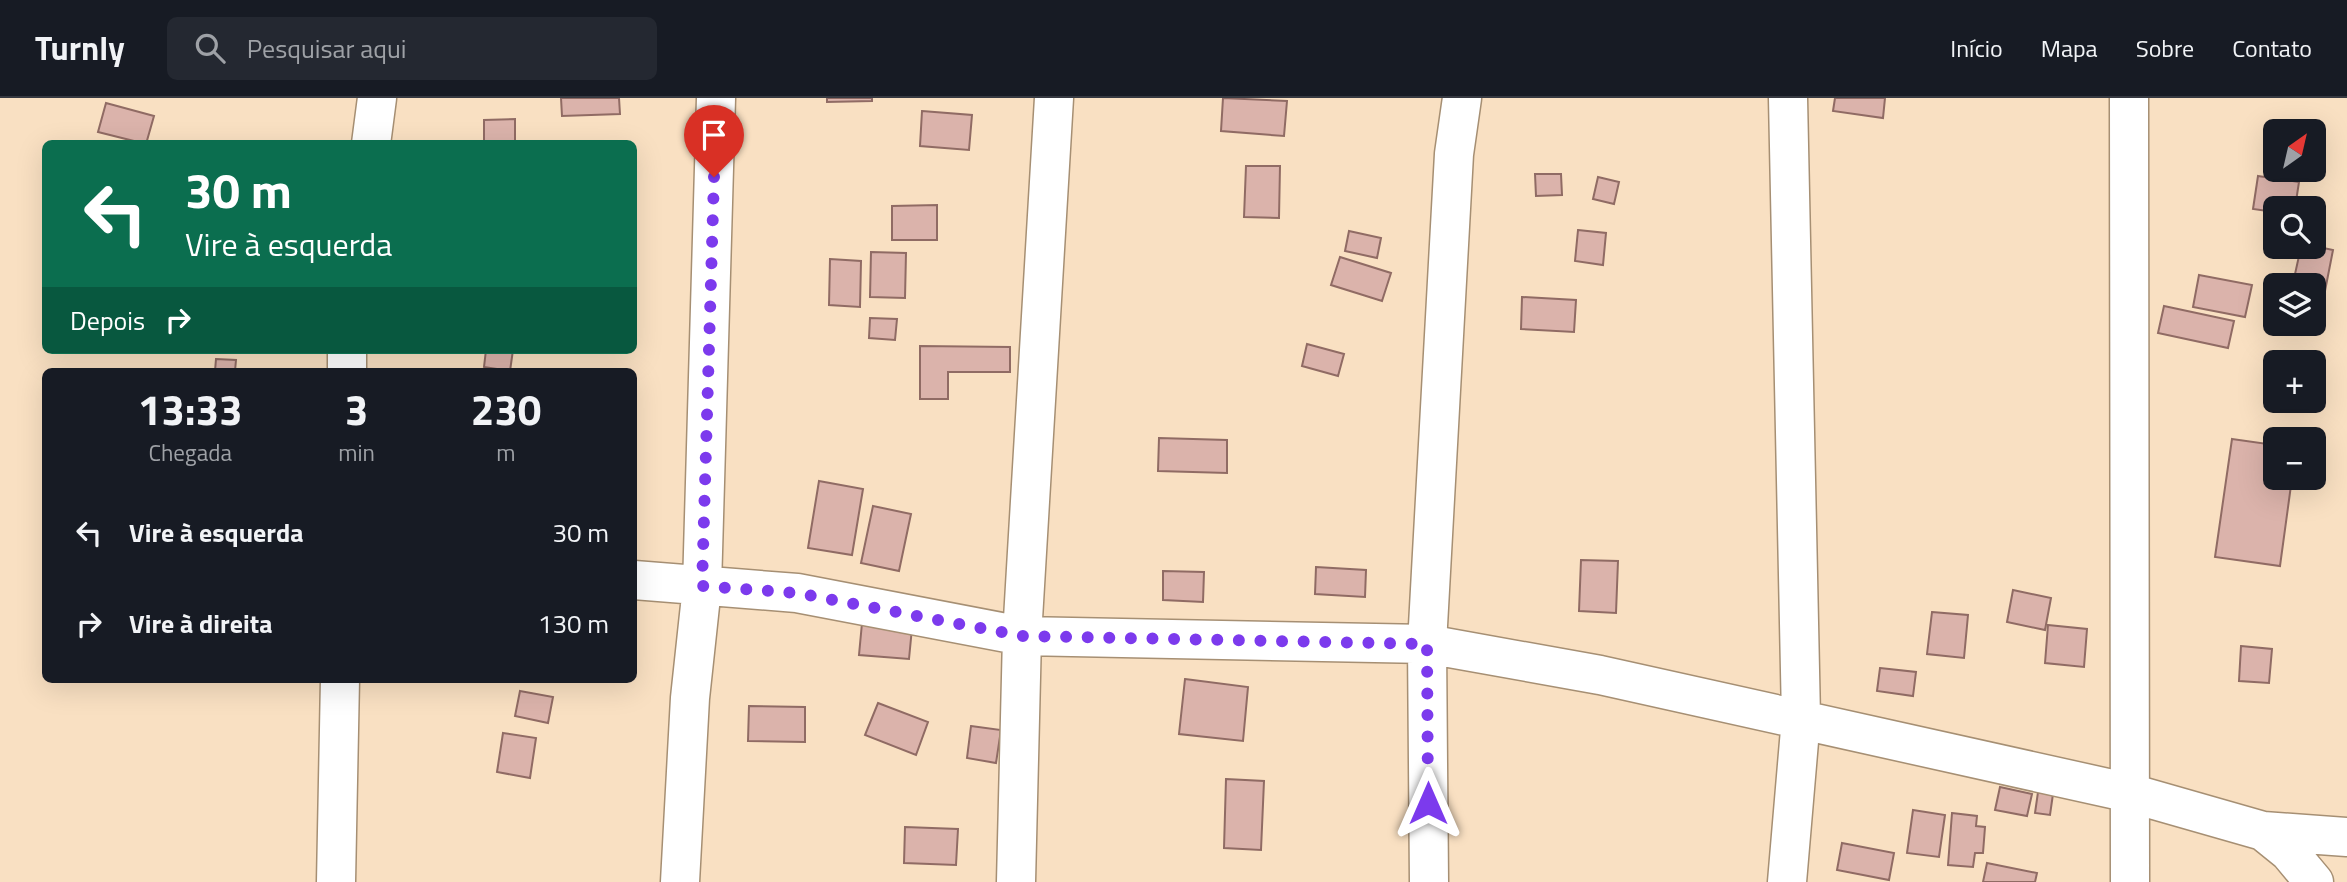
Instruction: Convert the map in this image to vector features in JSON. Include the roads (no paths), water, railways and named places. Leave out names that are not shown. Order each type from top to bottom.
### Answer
[{"type":"street","points":[[372,140],[377,98]]},
{"type":"street","points":[[680,882],[690,698],[702,586],[716,98]]},
{"type":"street","points":[[1016,882],[1022,636],[1054,98]]},
{"type":"street","points":[[1429,882],[1427,644],[1454,154],[1462,98]]},
{"type":"street","points":[[1787,882],[1801,718],[1788,98]]},
{"type":"street","points":[[2129,98],[2130,882]]},
{"type":"street","points":[[637,580],[797,593],[1022,636],[1427,644],[1600,675],[1801,718],[2130,793],[2263,831],[2347,837]]},
{"type":"street","points":[[336,882],[340,683]]},
{"type":"street","points":[[2263,831],[2289,852],[2314,882]]}]
